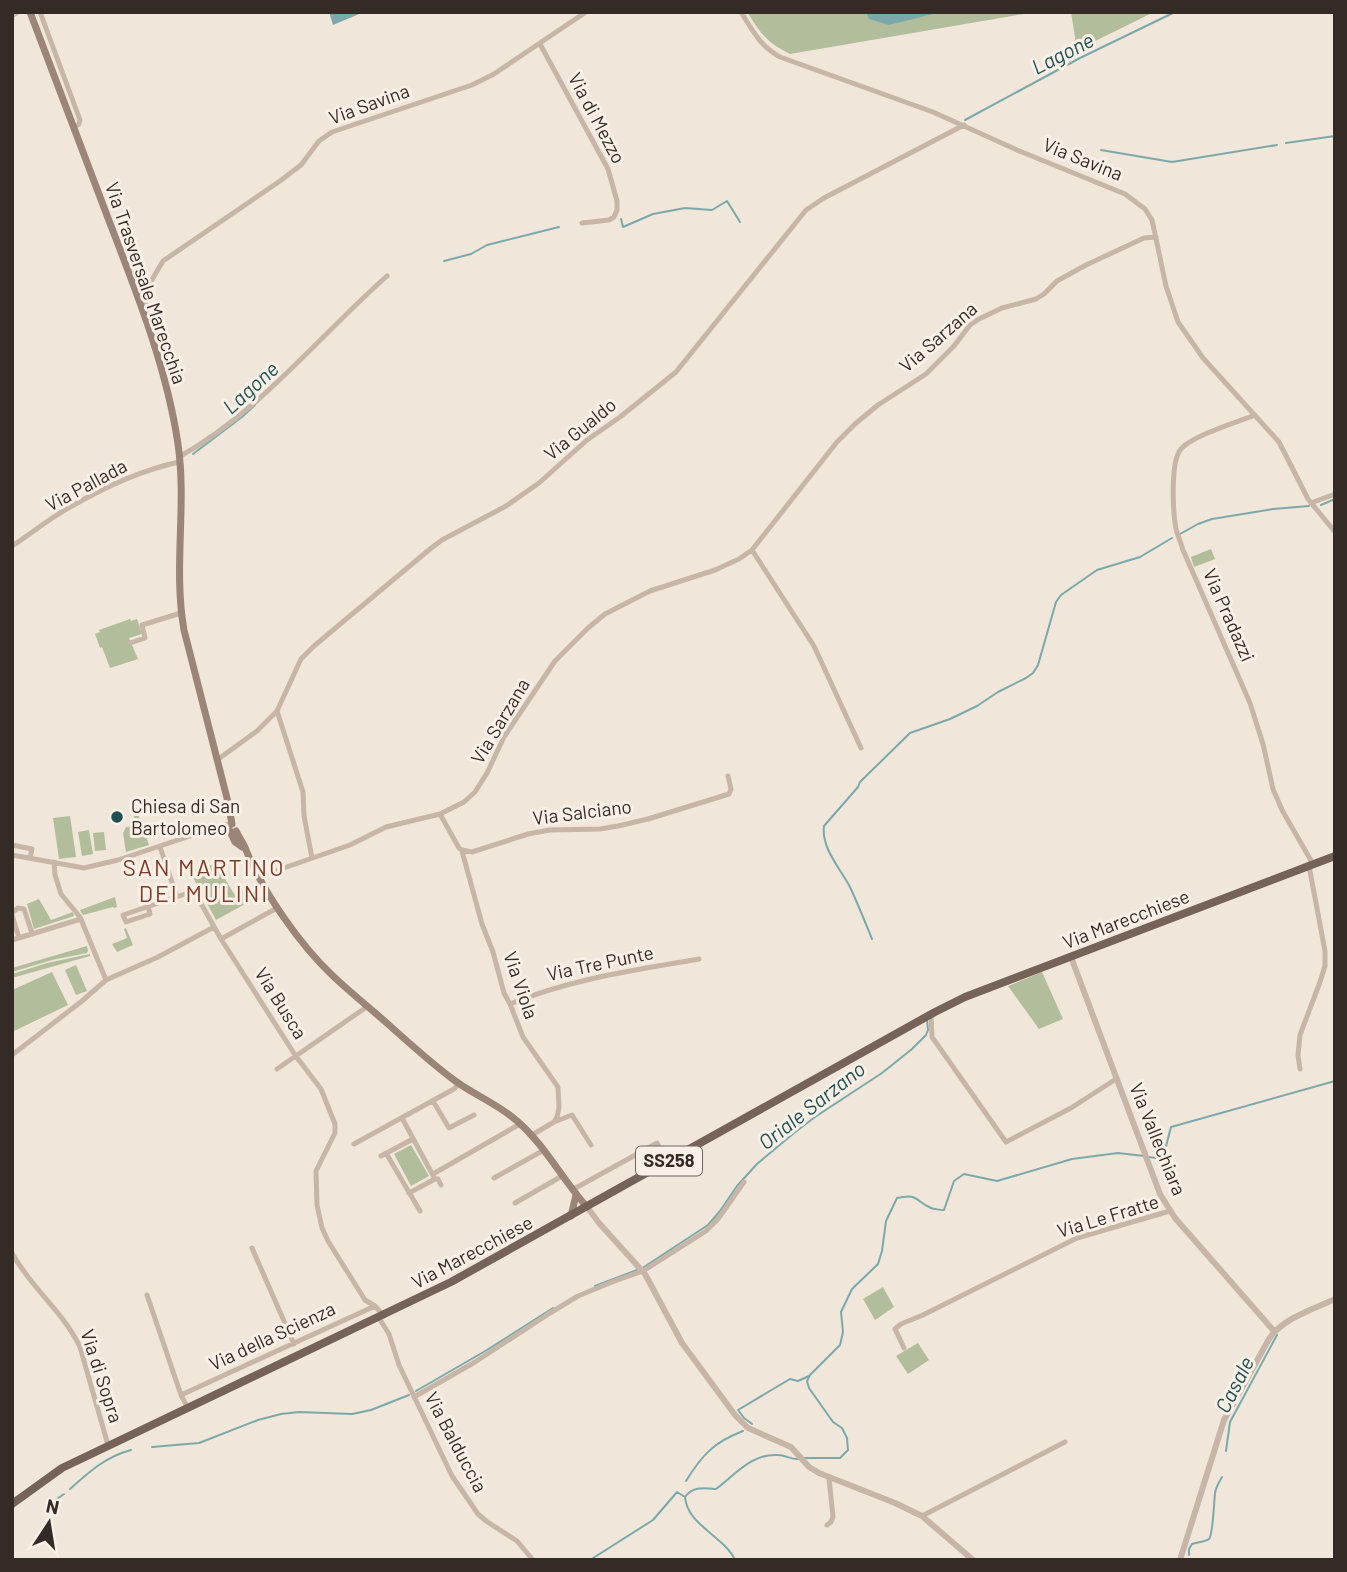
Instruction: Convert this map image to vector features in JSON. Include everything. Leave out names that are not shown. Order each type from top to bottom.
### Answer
[{"type":"main road","name":"Via Trasversale Marecchia","points":[[35,13],[145,319],[172,414],[179,459],[178,581],[181,613],[228,802],[235,842],[247,854],[256,872]]},
{"type":"main road","name":"Via Marecchiese","points":[[14,1501],[62,1468],[451,1282],[965,997],[1335,856]]},
{"type":"main road","points":[[256,872],[278,908],[333,976],[435,1066],[520,1124],[532,1135],[587,1207]]},
{"type":"main road","points":[[571,1216],[574,1193]]},
{"type":"street","points":[[12,16],[18,12]]},
{"type":"street","name":"Via Savina","points":[[145,319],[146,295],[163,261],[280,181],[301,164],[319,141],[332,132],[472,85],[495,74],[586,12]]},
{"type":"street","name":"Via Savina","points":[[741,12],[758,40],[780,57],[933,112],[1125,194],[1145,209],[1152,220],[1166,286],[1178,322],[1203,358],[1279,442],[1311,503],[1335,532]]},
{"type":"street","name":"Via di Mezzo","points":[[540,44],[608,169],[617,201],[614,217],[582,223]]},
{"type":"street","name":"Via Gualdo","points":[[217,760],[257,731],[277,710],[300,659],[314,646],[430,549],[528,491],[587,440],[676,372],[806,210],[964,125]]},
{"type":"street","name":"Via Sarzana","points":[[256,872],[278,870],[350,845],[386,827],[440,814],[464,802],[475,792],[504,737],[555,661],[605,614],[650,591],[715,570],[752,550],[837,442],[878,405],[926,374],[979,318],[1002,308],[1036,299],[1058,281],[1086,265],[1144,238],[1156,237]]},
{"type":"street","points":[[179,459],[248,408],[387,276]]},
{"type":"street","name":"Via Savina","points":[[136,294],[151,281]]},
{"type":"street","name":"Via Pradazzi","points":[[1255,415],[1191,441],[1181,449],[1175,459],[1174,513],[1183,550],[1250,703],[1273,789],[1311,865],[1325,966],[1300,1035],[1300,1069]]},
{"type":"street","name":"Via Pallada","points":[[12,546],[71,506],[118,483],[179,459]]},
{"type":"street","points":[[1311,503],[1335,494]]},
{"type":"street","points":[[752,550],[814,646],[861,748]]},
{"type":"street","points":[[131,643],[145,638],[142,625],[181,613]]},
{"type":"street","points":[[277,710],[303,792],[304,816],[312,858]]},
{"type":"street","name":"Via Salciano","points":[[462,850],[481,850],[517,837],[550,830],[600,828],[648,819],[729,794],[732,789],[728,776]]},
{"type":"street","points":[[440,814],[462,850]]},
{"type":"street","points":[[12,855],[92,868],[215,828],[232,827]]},
{"type":"street","points":[[12,845],[32,849],[30,858]]},
{"type":"street","points":[[148,906],[150,914],[126,922],[123,915],[148,906],[177,897],[160,847]]},
{"type":"street","name":"Via Viola","points":[[462,850],[504,993],[523,1037],[558,1087],[559,1108],[554,1122]]},
{"type":"street","points":[[54,862],[61,894],[81,919],[106,980]]},
{"type":"street","name":"Via Busca","points":[[177,897],[194,891],[221,939],[295,1055],[321,1089],[335,1125],[333,1140],[316,1171],[317,1205],[322,1227],[365,1300],[375,1306],[381,1317]]},
{"type":"street","points":[[32,933],[24,909],[18,908],[12,914],[15,939],[81,919]]},
{"type":"street","points":[[221,939],[278,908]]},
{"type":"street","points":[[12,1055],[106,980],[158,957],[214,927]]},
{"type":"street","name":"Via Vallechiara","points":[[1071,957],[1149,1167],[1170,1211]]},
{"type":"street","name":"Via Tre Punte","points":[[510,1004],[555,988],[612,974],[699,959]]},
{"type":"street","points":[[277,1069],[368,1006]]},
{"type":"street","name":"Via Vallechiara","points":[[931,1014],[932,1037],[1006,1142],[1071,1108],[1116,1079]]},
{"type":"street","points":[[354,1144],[460,1084]]},
{"type":"street","points":[[433,1101],[449,1128],[474,1115]]},
{"type":"street","points":[[532,1135],[572,1115],[591,1145]]},
{"type":"street","points":[[402,1118],[441,1185]]},
{"type":"street","points":[[409,1193],[520,1124]]},
{"type":"street","points":[[413,1139],[384,1155],[420,1211]]},
{"type":"street","points":[[574,1193],[657,1143],[667,1162]]},
{"type":"street","points":[[494,1178],[544,1150]]},
{"type":"street","points":[[515,1203],[562,1176]]},
{"type":"street","points":[[414,1397],[475,1362],[578,1296],[643,1271],[706,1231],[718,1219],[744,1182]]},
{"type":"street","points":[[587,1207],[643,1271],[682,1343],[735,1415],[748,1428],[791,1447],[809,1466],[829,1478],[922,1516],[973,1560]]},
{"type":"street","name":"Via Le Fratte","points":[[904,1348],[895,1329],[901,1324],[1077,1238],[1170,1211],[1274,1331]]},
{"type":"street","points":[[251,1248],[295,1344]]},
{"type":"street","name":"Via di Sopra","points":[[12,1253],[28,1278],[74,1334],[108,1446]]},
{"type":"street","points":[[147,1295],[181,1395],[188,1408]]},
{"type":"street","points":[[1180,1560],[1224,1420],[1274,1331],[1335,1299]]},
{"type":"street","name":"Via della Scienza","points":[[181,1395],[375,1306]]},
{"type":"street","name":"Via Balduccia","points":[[381,1317],[398,1365],[452,1476],[478,1514],[517,1541],[533,1560]]},
{"type":"street","points":[[922,1516],[1065,1442]]},
{"type":"street","points":[[827,1525],[833,1517],[829,1478]]},
{"type":"green space","points":[[747,12],[1035,12],[790,54],[765,37]]},
{"type":"green space","points":[[1071,12],[1154,12],[1077,50]]},
{"type":"green space","points":[[1211,549],[1215,559],[1194,567],[1191,557]]},
{"type":"green space","points":[[137,619],[142,634],[129,638],[138,659],[110,668],[95,634],[100,632],[99,630]]},
{"type":"green space","points":[[136,808],[149,845],[126,852],[123,833],[126,827],[136,826],[132,809]]},
{"type":"green space","points":[[70,816],[76,857],[59,859],[53,818]]},
{"type":"green space","points":[[89,830],[93,854],[82,856],[78,832]]},
{"type":"green space","points":[[104,832],[106,850],[95,851],[93,833]]},
{"type":"green space","points":[[221,862],[227,876],[224,877],[234,894],[250,886],[256,898],[216,920],[190,872]]},
{"type":"green space","points":[[115,897],[117,907],[83,915],[80,910]]},
{"type":"green space","points":[[39,899],[51,920],[73,912],[74,916],[34,929],[27,904]]},
{"type":"green space","points":[[126,928],[133,945],[117,952],[112,944],[127,938]]},
{"type":"green space","points":[[87,946],[87,953],[12,972],[12,968]]},
{"type":"green space","points":[[90,954],[12,978],[12,974],[47,963]]},
{"type":"green space","points":[[76,965],[87,991],[76,995],[65,970]]},
{"type":"green space","points":[[52,972],[68,1005],[12,1032],[12,990]]},
{"type":"green space","points":[[1042,972],[1063,1019],[1039,1029],[1008,986]]},
{"type":"green space","points":[[411,1145],[429,1176],[411,1186],[394,1154]]},
{"type":"green space","points":[[883,1287],[894,1307],[875,1320],[863,1299]]},
{"type":"green space","points":[[918,1343],[929,1360],[908,1374],[896,1356]]},
{"type":"water","points":[[329,12],[364,12],[333,25]]},
{"type":"water","points":[[866,12],[941,12],[889,25],[869,19]]},
{"type":"waterway","name":"Lagone","points":[[965,120],[1080,58],[1175,12]]},
{"type":"waterway","points":[[1286,143],[1335,136]]},
{"type":"waterway","points":[[1101,150],[1172,162],[1277,145]]},
{"type":"waterway","name":"Lagone","points":[[621,219],[623,227],[653,214],[685,208],[712,210],[727,201],[740,222]]},
{"type":"waterway","name":"Lagone","points":[[444,261],[471,254],[487,245],[559,227]]},
{"type":"waterway","name":"Lagone","points":[[193,454],[255,405]]},
{"type":"waterway","name":"Oriale Sarzano","points":[[1321,505],[1335,499]]},
{"type":"waterway","name":"Oriale Sarzano","points":[[1180,534],[1212,519],[1309,506]]},
{"type":"waterway","name":"Oriale Sarzano","points":[[872,939],[850,887],[828,850],[824,826],[860,782],[910,733],[977,706],[1033,673],[1038,665],[1056,602],[1061,595],[1097,570],[1140,557],[1172,538]]},
{"type":"waterway","name":"Oriale Sarzano","points":[[644,1267],[708,1225],[757,1164],[794,1133],[882,1073],[912,1049],[926,1035],[927,1020]]},
{"type":"waterway","points":[[1149,1157],[1156,1158],[1164,1154],[1171,1127],[1335,1081]]},
{"type":"waterway","points":[[805,1458],[840,1458],[848,1450],[847,1438],[842,1428],[833,1422],[807,1381],[840,1345],[843,1332],[841,1312],[852,1289],[878,1264],[886,1221],[897,1198],[913,1197],[931,1208],[944,1210],[954,1181],[964,1174],[997,1181],[1072,1159],[1118,1153],[1144,1156]]},
{"type":"waterway","name":"Oriale Sarzano","points":[[595,1286],[637,1270]]},
{"type":"waterway","name":"Oriale Sarzano","points":[[416,1391],[553,1308]]},
{"type":"waterway","name":"Casale","points":[[1226,1451],[1230,1422],[1277,1335]]},
{"type":"waterway","points":[[752,1424],[738,1410],[790,1379],[798,1381],[809,1376]]},
{"type":"waterway","name":"Oriale Sarzano","points":[[152,1447],[199,1443],[281,1414],[352,1414],[371,1410],[409,1395]]},
{"type":"waterway","points":[[686,1481],[710,1450],[743,1431]]},
{"type":"waterway","name":"Oriale Sarzano","points":[[70,1489],[105,1461],[131,1450]]},
{"type":"waterway","points":[[735,1560],[723,1544],[692,1515],[685,1497],[695,1489],[716,1489],[744,1466],[760,1458],[778,1455],[799,1459]]},
{"type":"waterway","name":"Casale","points":[[1189,1555],[1192,1544],[1209,1539],[1215,1493],[1222,1477]]},
{"type":"waterway","points":[[590,1560],[653,1520],[677,1492],[685,1497]]},
{"type":"waterway","name":"Oriale Sarzano","points":[[54,1501],[64,1494]]},
{"type":"place","name":"Chiesa di San Bartolomeo","points":[[117,817]]},
{"type":"district","name":"SAN MARTINO DEI MULINI","points":[[204,881]]}]
